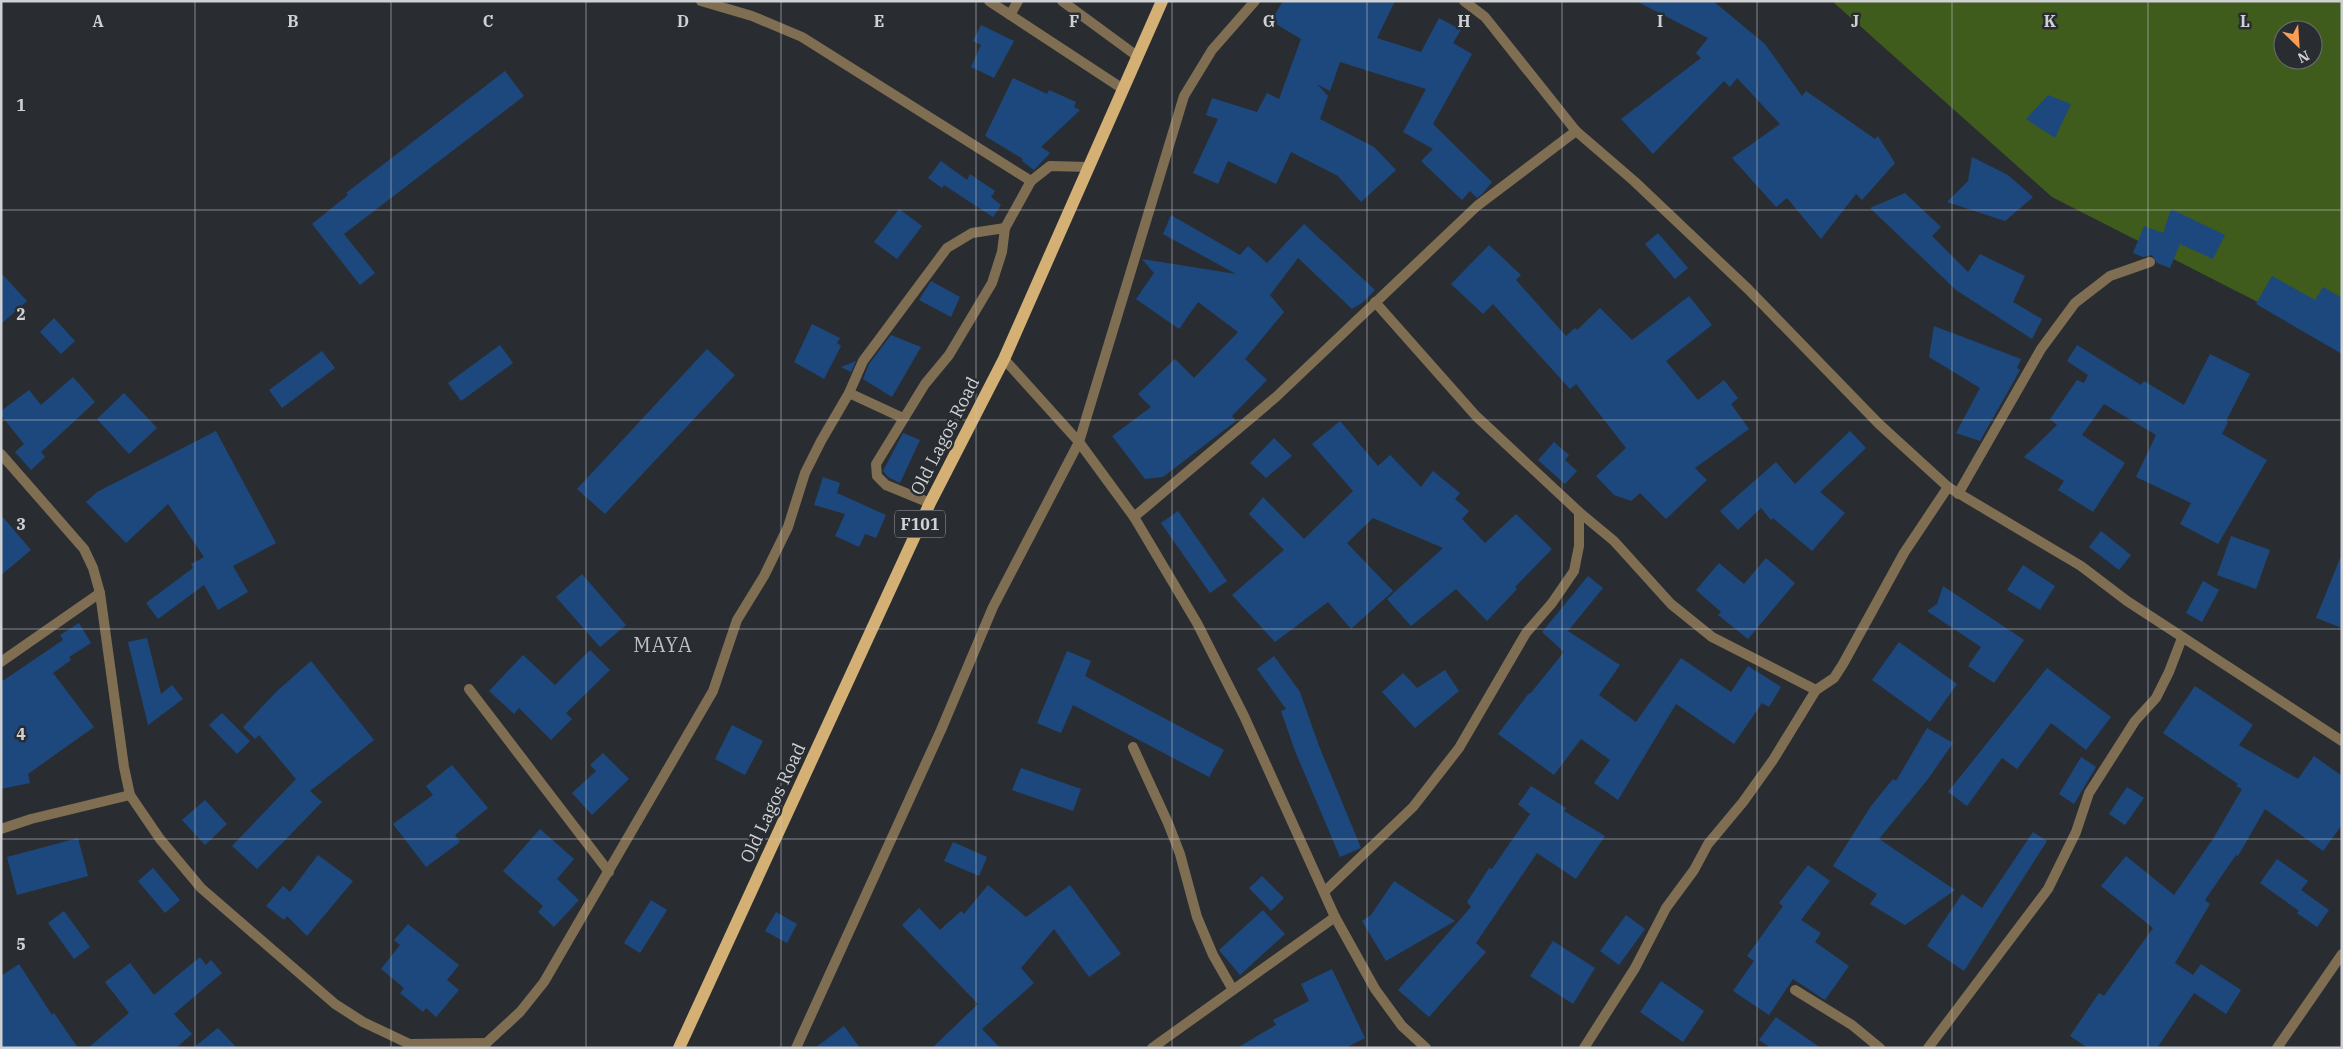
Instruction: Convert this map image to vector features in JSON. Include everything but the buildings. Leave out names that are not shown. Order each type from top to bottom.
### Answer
[{"type":"main road","name":"Old Lagos Road","points":[[679,1048],[930,503],[1004,358],[1162,1]]},
{"type":"street","points":[[701,1],[752,16],[802,37],[1031,181]]},
{"type":"street","points":[[989,1],[1122,89]]},
{"type":"street","points":[[1010,15],[1018,1]]},
{"type":"street","points":[[1062,1],[1137,56]]},
{"type":"street","points":[[796,1048],[941,730],[993,607],[1079,442],[1184,96],[1212,50],[1254,1]]},
{"type":"street","points":[[1464,1],[1485,17],[1576,131],[1634,181],[1748,289],[1878,424],[1948,488],[2082,566],[2127,601],[2342,741]]},
{"type":"street","points":[[1134,517],[1276,397],[1477,206],[1576,131]]},
{"type":"street","points":[[930,503],[886,485],[877,476],[876,464],[925,384],[949,355],[992,283],[1002,252],[1005,228],[1031,181],[1050,166],[1089,168]]},
{"type":"street","points":[[1,454],[84,549],[93,568],[100,593],[124,767],[130,795],[160,839],[201,888],[335,1004],[363,1022],[414,1046],[484,1045],[520,1012],[544,982],[713,692],[737,620],[764,576],[788,527],[806,473],[821,441],[849,393],[863,361],[947,248],[972,234],[1005,228]]},
{"type":"street","points":[[1958,494],[2040,349],[2075,303],[2110,276],[2150,262]]},
{"type":"street","points":[[1375,302],[1476,416],[1579,512],[1614,541],[1671,604],[1712,637],[1816,690]]},
{"type":"street","points":[[1004,358],[1079,442],[1134,517],[1198,623],[1244,716],[1335,917],[1375,989],[1402,1026],[1426,1048]]},
{"type":"street","points":[[849,393],[903,418]]},
{"type":"street","points":[[1584,1048],[1635,968],[1666,908],[1694,870],[1708,844],[1773,760],[1816,690],[1834,678],[1844,664],[1904,553],[1948,488]]},
{"type":"street","points":[[1324,892],[1412,807],[1459,748],[1526,633],[1552,602],[1574,571],[1579,546],[1579,512]]},
{"type":"street","points":[[1,662],[100,593]]},
{"type":"street","points":[[1928,1048],[2048,889],[2076,832],[2089,793],[2135,721],[2156,698],[2169,672],[2182,638]]},
{"type":"street","points":[[468,689],[609,872]]},
{"type":"street","points":[[1133,747],[1180,854],[1197,917],[1213,955],[1234,990]]},
{"type":"street","points":[[1,829],[31,819],[130,795]]},
{"type":"street","points":[[1152,1048],[1335,917]]},
{"type":"street","points":[[2277,1048],[2342,954]]},
{"type":"street","points":[[1795,990],[1852,1025],[1880,1048]]},
{"type":"green space","points":[[1832,1],[2342,1],[2342,345],[2052,197]]},
{"type":"district","name":"MAYA","points":[[663,645]]}]
